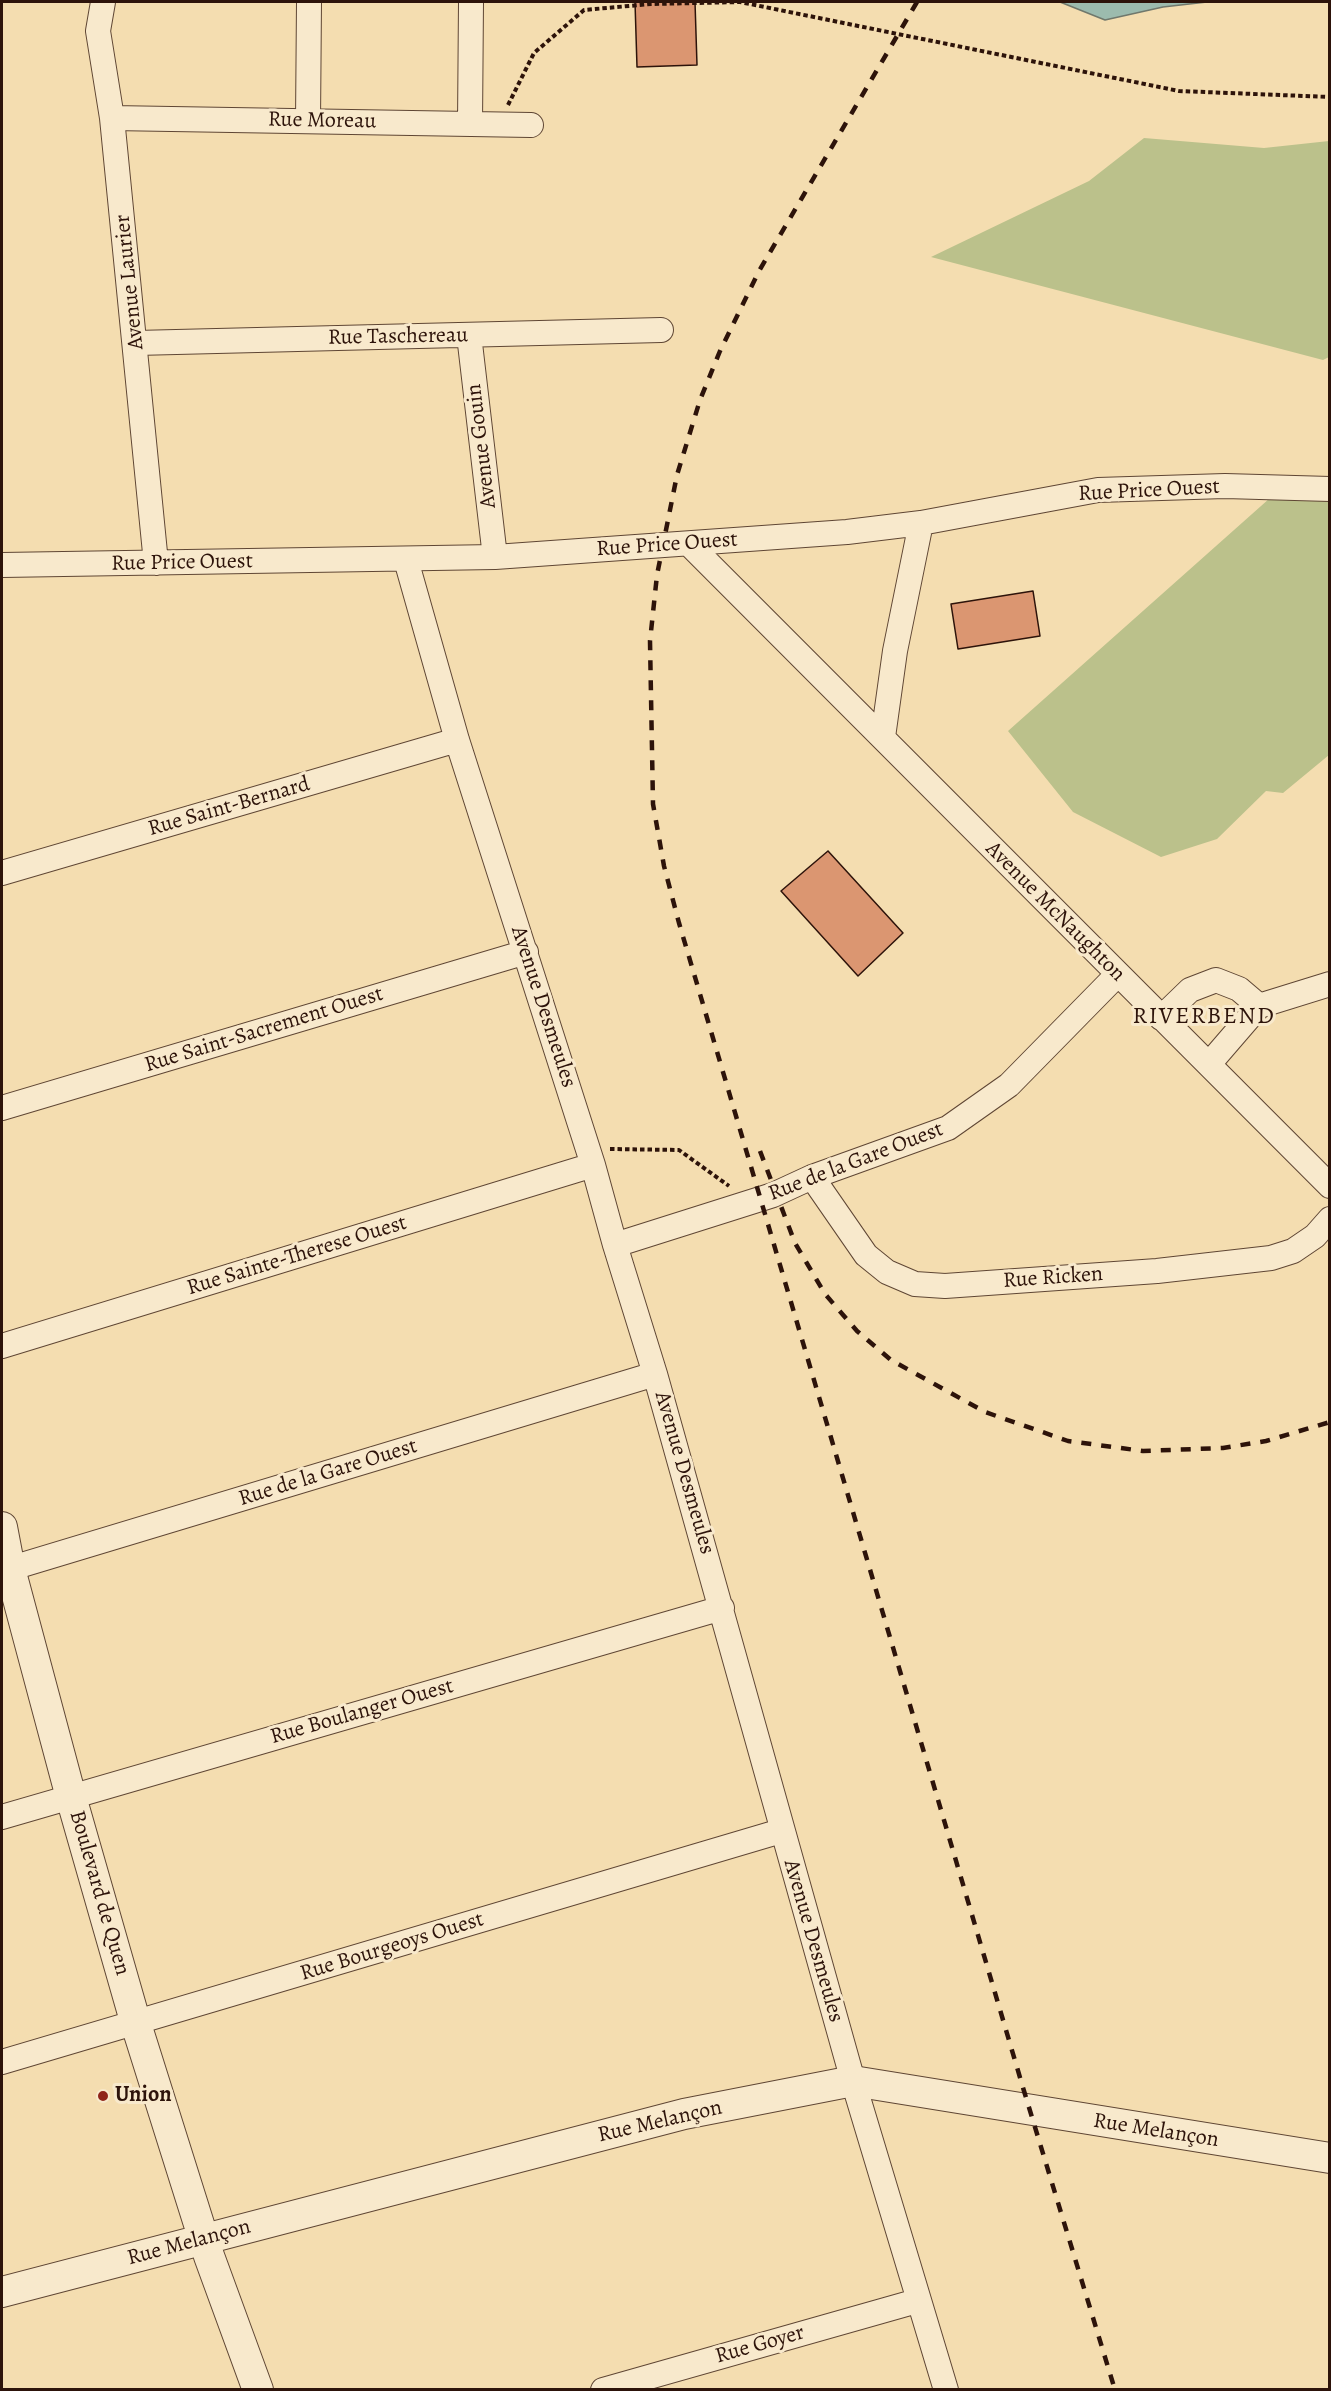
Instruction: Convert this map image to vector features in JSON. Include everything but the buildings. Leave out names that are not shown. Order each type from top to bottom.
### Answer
[{"type":"street","name":"Avenue Laurier","points":[[104,2],[98,31],[112,118],[156,563]]},
{"type":"street","points":[[308,121],[309,2]]},
{"type":"street","points":[[470,124],[471,2]]},
{"type":"street","name":"Rue Moreau","points":[[112,118],[531,124]]},
{"type":"street","name":"Rue Taschereau","points":[[136,343],[660,330]]},
{"type":"street","name":"Avenue Gouin","points":[[469,335],[495,557]]},
{"type":"street","name":"Rue Price Ouest","points":[[2,565],[495,557],[690,545],[921,523],[1098,490],[1225,486],[1329,489]]},
{"type":"street","points":[[883,737],[895,651],[921,523]]},
{"type":"street","name":"Avenue McNaughton","points":[[690,545],[1329,1186]]},
{"type":"street","name":"Avenue Desmeules","points":[[406,560],[457,740],[591,1157],[615,1245],[656,1374],[722,1608],[781,1831],[917,2301],[946,2390]]},
{"type":"street","name":"Rue Saint-Bernard","points":[[2,873],[457,740]]},
{"type":"street","name":"Rue Saint-Sacrement Ouest","points":[[2,1108],[526,952]]},
{"type":"street","name":"Rue de la Gare Ouest","points":[[615,1245],[752,1202],[812,1177],[948,1128],[1009,1085],[1117,975]]},
{"type":"street","points":[[1161,1018],[1190,990],[1216,980],[1239,988],[1259,1006]]},
{"type":"street","points":[[1209,1064],[1259,1006],[1329,984]]},
{"type":"street","name":"Rue Sainte-Therese Ouest","points":[[2,1346],[591,1157]]},
{"type":"street","name":"Rue Ricken","points":[[812,1177],[866,1255],[887,1272],[915,1284],[957,1286],[1157,1270],[1271,1258],[1293,1251],[1315,1236],[1329,1219]]},
{"type":"street","name":"Rue de la Gare Ouest","points":[[6,1570],[656,1374]]},
{"type":"street","name":"Boulevard de Quen","points":[[2,1527],[6,1570],[136,2024],[206,2248],[258,2390]]},
{"type":"street","name":"Rue Boulanger Ouest","points":[[2,1817],[722,1608]]},
{"type":"street","name":"Rue Bourgeoys Ouest","points":[[2,2062],[781,1831]]},
{"type":"street","name":"Rue Melançon","points":[[2,2292],[206,2248],[684,2114],[853,2081],[1329,2158]]},
{"type":"street","name":"Boulevard de Quen","points":[[206,2248],[236,2390]]},
{"type":"street","name":"Rue Goyer","points":[[603,2390],[917,2301]]},
{"type":"path","points":[[498,124],[534,53],[584,10],[651,3],[739,2],[1179,91],[1329,97]]},
{"type":"path","points":[[591,1157],[679,1150],[752,1202]]},
{"type":"green space","points":[[1144,138],[1264,148],[1329,141],[1329,357],[1323,360],[931,257],[1089,181]]},
{"type":"green space","points":[[1270,498],[1329,501],[1329,755],[1283,793],[1266,791],[1217,839],[1161,857],[1073,812],[1008,731]]},
{"type":"shaded area","points":[[1060,2],[1207,2],[1163,7],[1105,20]]},
{"type":"railway","points":[[917,2],[759,271],[720,351],[700,400],[677,475],[657,575],[650,641],[653,804],[664,866],[679,923],[1024,2091],[1115,2390]]},
{"type":"railway","points":[[760,1151],[795,1243],[825,1294],[857,1331],[891,1360],[985,1412],[1068,1441],[1143,1451],[1223,1448],[1266,1441],[1330,1422]]},
{"type":"place","name":"Union","points":[[103,2096]]},
{"type":"district","name":"RIVERBEND","points":[[1204,1017]]}]
